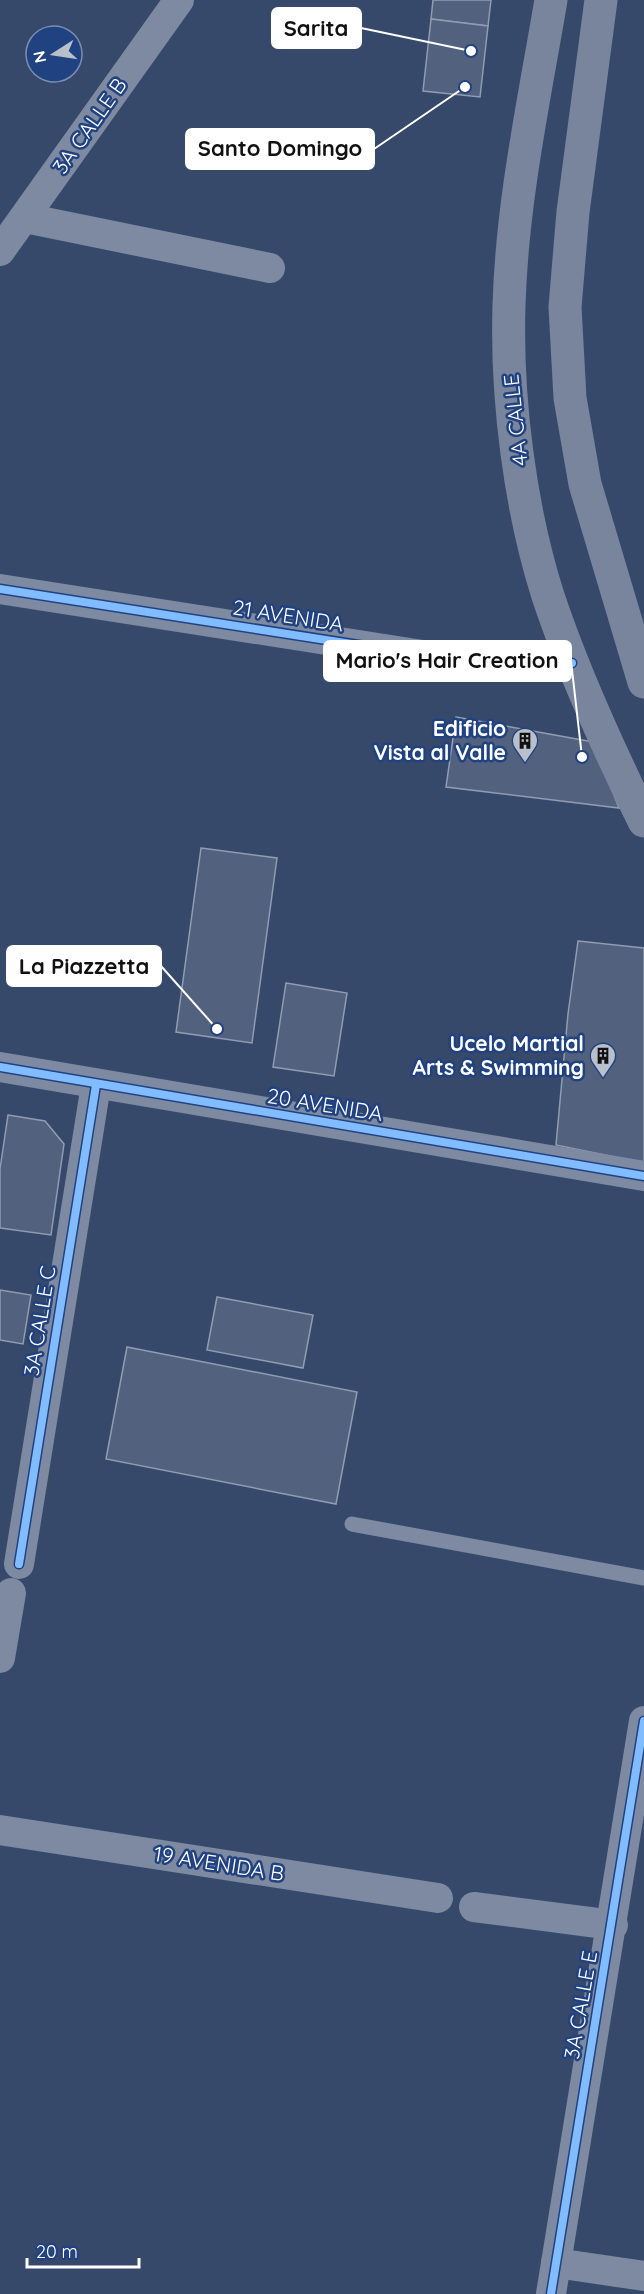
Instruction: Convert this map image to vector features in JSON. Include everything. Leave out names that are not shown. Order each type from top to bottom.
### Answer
[{"type":"main road","name":"4A CALLE","points":[[551,0],[516,210],[509,306],[512,403],[525,500],[548,594],[572,663],[600,730],[644,821]]},
{"type":"main road","points":[[601,0],[573,212],[565,307],[570,398],[585,484],[644,682]]},
{"type":"street","name":"3A CALLE B","points":[[0,251],[179,0]]},
{"type":"street","points":[[25,218],[270,268]]},
{"type":"street","name":"21 AVENIDA","points":[[0,589],[480,664],[572,663]]},
{"type":"street","name":"20 AVENIDA","points":[[0,1067],[644,1176]]},
{"type":"street","name":"3A CALLE C","points":[[19,1564],[96,1085]]},
{"type":"street","points":[[0,1658],[11,1593]]},
{"type":"street","name":"3A CALLE E","points":[[551,2294],[613,1925],[644,1721]]},
{"type":"street","name":"19 AVENIDA B","points":[[0,1830],[438,1898]]},
{"type":"street","points":[[474,1907],[613,1925]]},
{"type":"street","points":[[556,2263],[644,2276]]},
{"type":"lane","points":[[352,1524],[644,1578]]},
{"type":"building","points":[[433,0],[491,0],[488,26],[431,19]]},
{"type":"building","points":[[431,19],[488,26],[480,97],[423,91]]},
{"type":"building","name":"Edificio Vista al Valle","points":[[456,717],[593,742],[619,808],[446,787]]},
{"type":"building","points":[[201,848],[277,858],[252,1043],[176,1032]]},
{"type":"building","name":"Ucelo Martial Arts & Swimming","points":[[578,941],[644,948],[644,1163],[556,1145],[568,1014]]},
{"type":"building","points":[[286,983],[347,993],[334,1076],[273,1067]]},
{"type":"building","points":[[8,1115],[45,1121],[64,1144],[51,1235],[0,1228],[0,1169]]},
{"type":"building","points":[[0,1290],[31,1295],[23,1344],[0,1340]]},
{"type":"building","points":[[217,1297],[313,1315],[303,1368],[207,1350]]},
{"type":"building","points":[[127,1347],[357,1392],[336,1504],[106,1459]]},
{"type":"cycle path","points":[[0,589],[480,664],[572,663]]},
{"type":"cycle path","points":[[0,1067],[644,1176]]},
{"type":"cycle path","points":[[19,1564],[96,1085]]},
{"type":"cycle path","points":[[551,2294],[644,1721]]},
{"type":"place","name":"Sarita","points":[[471,51]]},
{"type":"place","name":"Santo Domingo","points":[[465,87]]},
{"type":"place","name":"Mario's Hair Creation","points":[[582,757]]},
{"type":"place","name":"Edificio Vista al Valle","points":[[525,764]]},
{"type":"place","name":"La Piazzetta","points":[[217,1029]]},
{"type":"place","name":"Ucelo Martial Arts & Swimming","points":[[603,1079]]}]
